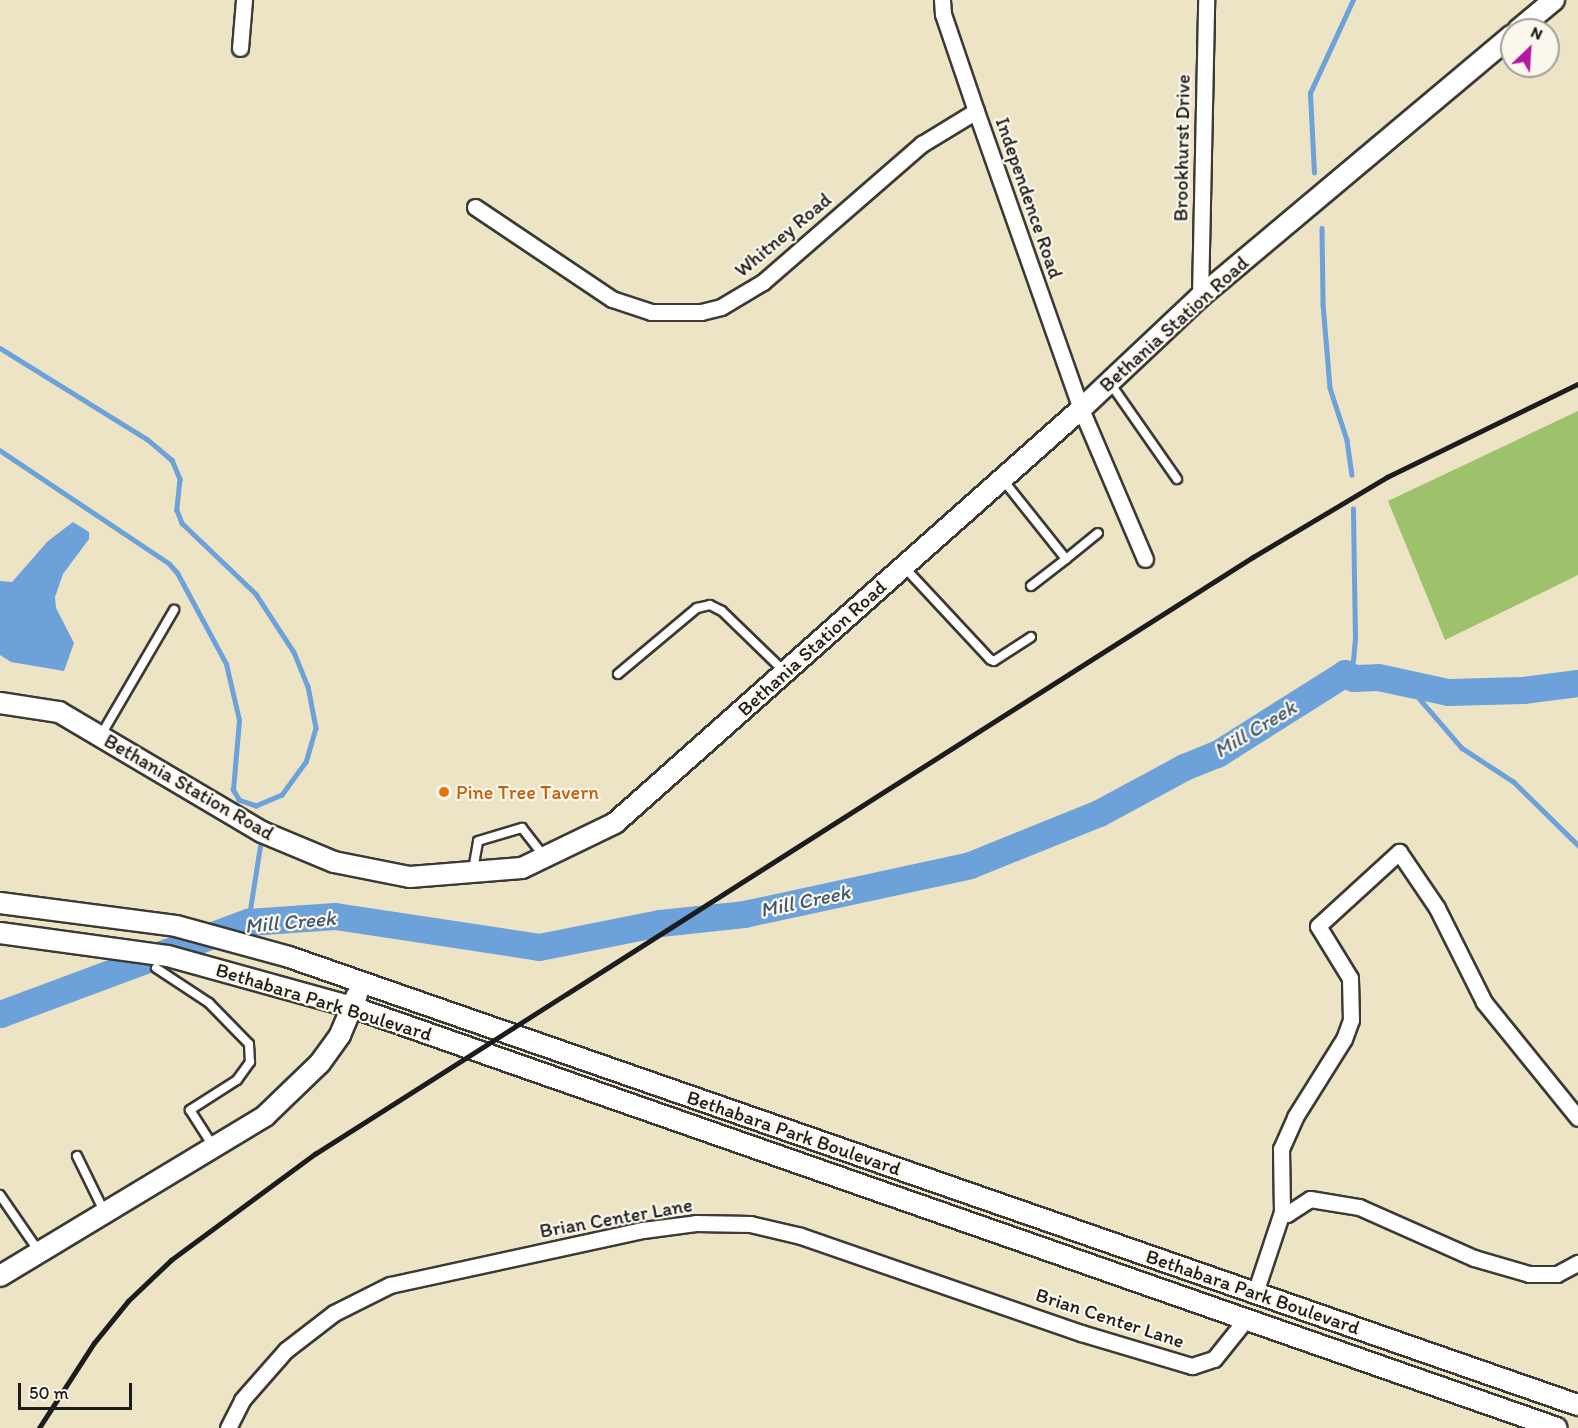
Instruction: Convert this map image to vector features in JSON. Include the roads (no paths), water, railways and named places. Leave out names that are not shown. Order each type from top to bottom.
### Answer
[{"type":"street","points":[[240,48],[244,0]]},
{"type":"street","name":"Independence Road","points":[[942,0],[976,111],[1081,409],[1145,559]]},
{"type":"street","name":"Brookhurst Drive","points":[[1200,297],[1206,0]]},
{"type":"street","points":[[1532,18],[1554,0]]},
{"type":"street","name":"Bethania Station Road","points":[[0,703],[59,712],[262,832],[334,862],[410,877],[522,868],[615,823],[1081,409],[1200,297],[1500,45]]},
{"type":"street","name":"Whitney Road","points":[[475,207],[612,299],[651,312],[701,312],[721,307],[763,282],[922,144],[976,111]]},
{"type":"street","points":[[1245,1318],[1282,1212],[1281,1149],[1295,1117],[1344,1039],[1351,1020],[1350,978],[1318,926],[1399,852],[1437,908],[1484,1002],[1578,1118]]},
{"type":"street","name":"Bethabara Park Boulevard","points":[[0,903],[68,909],[176,926],[289,957],[1578,1405]]},
{"type":"street","name":"Bethabara Park Boulevard","points":[[8,934],[168,956],[251,977],[352,1007],[1557,1428]]},
{"type":"street","points":[[1,1274],[264,1116],[320,1063],[340,1035],[362,981]]},
{"type":"street","points":[[1282,1212],[1287,1214],[1310,1199],[1359,1207],[1474,1258],[1529,1274],[1557,1274],[1578,1263]]},
{"type":"street","name":"Brian Center Lane","points":[[228,1428],[242,1400],[286,1350],[334,1313],[390,1285],[643,1230],[696,1223],[750,1224],[801,1236],[1081,1333],[1192,1366],[1214,1359],[1245,1318]]},
{"type":"lane","points":[[1109,382],[1177,479]]},
{"type":"lane","points":[[1002,479],[1066,559]]},
{"type":"lane","points":[[1031,586],[1098,534]]},
{"type":"lane","points":[[904,566],[990,659],[994,661],[1031,637]]},
{"type":"lane","points":[[618,674],[696,608],[710,605],[722,611],[785,672]]},
{"type":"lane","points":[[100,736],[174,610]]},
{"type":"lane","points":[[472,872],[478,841],[522,828],[545,857]]},
{"type":"lane","points":[[156,968],[209,1004],[249,1044],[250,1062],[237,1080],[190,1110],[213,1147]]},
{"type":"lane","points":[[78,1156],[105,1212]]},
{"type":"lane","points":[[0,1195],[39,1252]]},
{"type":"water","points":[[73,522],[89,532],[89,539],[63,574],[55,597],[56,608],[74,643],[64,671],[11,662],[0,655],[0,581],[12,582],[48,541]]},
{"type":"waterway","points":[[1314,173],[1310,93],[1353,0]]},
{"type":"waterway","points":[[1322,228],[1323,304],[1330,388],[1347,440],[1352,475]]},
{"type":"waterway","points":[[0,348],[147,439],[172,460],[180,479],[177,510],[182,523],[256,594],[294,652],[308,686],[316,728],[306,762],[282,795],[256,806],[239,800],[233,790],[239,720],[226,664],[177,573],[169,564],[0,451]]},
{"type":"waterway","points":[[1345,673],[1353,661],[1355,640],[1353,509]]},
{"type":"waterway","name":"Mill Creek","points":[[0,1014],[248,922],[335,916],[539,947],[660,923],[744,914],[970,865],[1099,813],[1184,767],[1217,754],[1345,673],[1353,678],[1378,677],[1448,692],[1523,690],[1578,683]]},
{"type":"waterway","points":[[1406,683],[1462,748],[1514,782],[1578,845]]},
{"type":"waterway","points":[[248,922],[260,846]]},
{"type":"railway","points":[[39,1428],[94,1343],[128,1301],[171,1260],[315,1154],[1253,557],[1387,477],[1578,384]]},
{"type":"place","name":"Pine Tree Tavern","points":[[444,792]]}]
